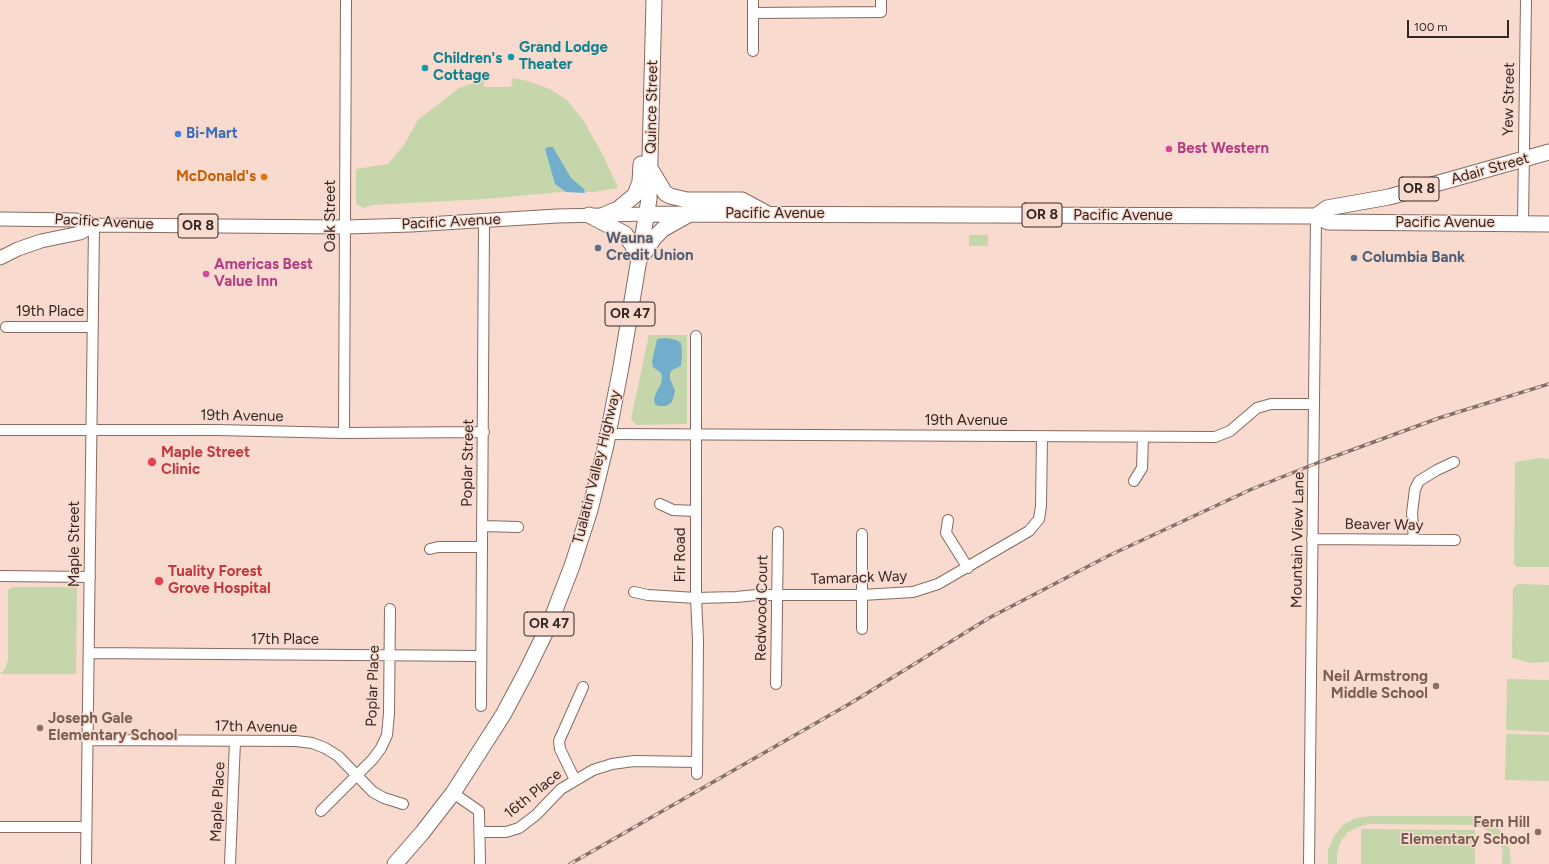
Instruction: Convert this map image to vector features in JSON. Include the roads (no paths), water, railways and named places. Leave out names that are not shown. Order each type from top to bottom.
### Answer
[{"type":"highway","name":"Quince Street","points":[[647,214],[649,199],[652,112],[654,0]]},
{"type":"highway","points":[[604,215],[618,209],[635,195],[640,182],[642,130],[652,112]]},
{"type":"highway","name":"Adair Street","points":[[1316,216],[1327,208],[1389,197],[1549,152]]},
{"type":"highway","points":[[650,168],[665,193],[670,196],[687,200],[742,200],[768,214]]},
{"type":"highway","name":"Pacific Avenue","points":[[647,214],[1316,216],[1328,222],[1549,224]]},
{"type":"highway","name":"Tualatin Valley Highway","points":[[395,864],[422,833],[453,793],[503,715],[550,623],[579,547],[595,491],[621,367],[647,214]]},
{"type":"highway","points":[[639,261],[654,238],[663,229],[690,214]]},
{"type":"highway","points":[[589,215],[625,234],[633,246],[639,261]]},
{"type":"main road","name":"Pacific Avenue","points":[[0,219],[76,220],[94,225],[346,227],[557,216],[647,214]]},
{"type":"main road","name":"OR 8","points":[[0,258],[18,249],[41,241],[80,233],[94,225]]},
{"type":"street","name":"Oak Street","points":[[344,433],[346,0]]},
{"type":"street","points":[[753,0],[753,51]]},
{"type":"street","points":[[753,13],[881,12],[881,0]]},
{"type":"street","name":"Yew Street","points":[[1523,224],[1526,0]]},
{"type":"street","name":"Mountain View Lane","points":[[1310,864],[1313,404],[1316,216]]},
{"type":"street","name":"Poplar Street","points":[[481,706],[484,432],[484,221]]},
{"type":"street","name":"Maple Street","points":[[86,864],[94,225]]},
{"type":"street","name":"19th Place","points":[[6,326],[93,327]]},
{"type":"street","name":"Fir Road","points":[[696,336],[696,598],[698,640],[696,774]]},
{"type":"street","name":"19th Avenue","points":[[608,434],[1215,437],[1230,431],[1257,408],[1272,404],[1313,404]]},
{"type":"street","name":"19th Avenue","points":[[0,430],[344,433],[484,432]]},
{"type":"street","name":"Tamarack Way","points":[[634,592],[648,596],[696,598],[777,594],[862,595],[913,592],[938,584],[968,568],[1029,531],[1039,519],[1041,506],[1042,436]]},
{"type":"street","points":[[1134,480],[1142,468],[1143,437]]},
{"type":"street","points":[[1414,540],[1412,513],[1415,489],[1419,481],[1454,462]]},
{"type":"street","points":[[660,504],[673,510],[696,511]]},
{"type":"street","points":[[948,520],[946,533],[968,568]]},
{"type":"street","points":[[482,526],[518,527]]},
{"type":"street","name":"Redwood Court","points":[[776,684],[778,532]]},
{"type":"street","points":[[862,534],[862,629]]},
{"type":"street","name":"Beaver Way","points":[[1312,539],[1455,540]]},
{"type":"street","points":[[430,549],[438,547],[482,547]]},
{"type":"street","points":[[0,576],[90,577]]},
{"type":"street","name":"Poplar Place","points":[[321,811],[373,759],[381,748],[387,735],[389,713],[390,609]]},
{"type":"street","name":"17th Place","points":[[89,653],[481,656]]},
{"type":"street","points":[[575,780],[560,749],[560,741],[583,687]]},
{"type":"street","name":"17th Avenue","points":[[88,740],[296,741],[312,743],[325,748],[338,756],[373,792],[403,804]]},
{"type":"street","name":"Maple Place","points":[[230,864],[235,741]]},
{"type":"street","name":"16th Place","points":[[480,832],[506,832],[519,828],[536,815],[561,789],[593,770],[612,764],[634,761],[697,762]]},
{"type":"street","points":[[453,793],[479,811],[480,864]]},
{"type":"street","points":[[0,827],[86,827]]},
{"type":"water","points":[[548,147],[553,147],[571,178],[584,189],[585,193],[566,192],[555,184],[545,149]]},
{"type":"water","points":[[666,338],[676,340],[681,343],[681,366],[672,370],[670,373],[670,379],[675,391],[672,402],[666,406],[659,406],[655,404],[654,399],[661,384],[662,378],[661,373],[653,367],[652,362],[657,339]]},
{"type":"railway","points":[[570,864],[851,703],[989,618],[1108,556],[1252,489],[1322,461],[1439,418],[1549,384]]},
{"type":"place","name":"Grand Lodge Theater","points":[[511,57]]},
{"type":"place","name":"Children's Cottage","points":[[425,68]]},
{"type":"place","name":"Bi-Mart","points":[[178,134]]},
{"type":"place","name":"Best Western","points":[[1169,149]]},
{"type":"place","name":"McDonald's","points":[[264,177]]},
{"type":"place","name":"Wauna Credit Union","points":[[598,248]]},
{"type":"place","name":"Columbia Bank","points":[[1354,258]]},
{"type":"place","name":"Americas Best Value Inn","points":[[206,274]]},
{"type":"place","name":"Maple Street Clinic","points":[[152,462]]},
{"type":"place","name":"Tuality Forest Grove Hospital","points":[[159,581]]},
{"type":"place","name":"Neil Armstrong Middle School","points":[[1436,686]]},
{"type":"place","name":"Joseph Gale Elementary School","points":[[40,728]]},
{"type":"place","name":"Fern Hill Elementary School","points":[[1538,832]]}]
